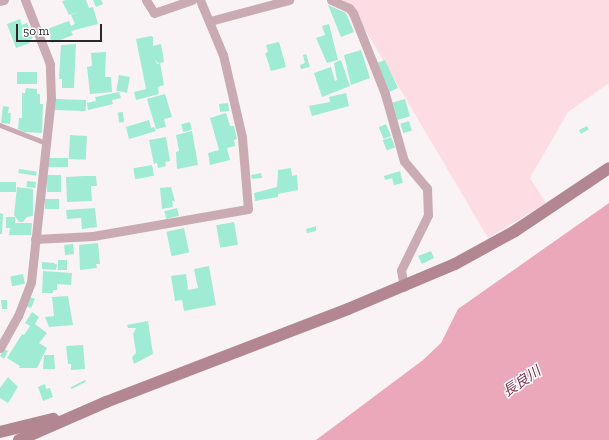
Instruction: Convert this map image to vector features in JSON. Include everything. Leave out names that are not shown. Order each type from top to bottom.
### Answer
[{"type":"street","points":[[0,1],[4,0]]},
{"type":"street","points":[[0,348],[31,282],[51,99],[50,64],[25,0]]},
{"type":"street","points":[[146,0],[154,13],[192,0]]},
{"type":"street","points":[[35,239],[93,236],[248,209],[242,137],[223,55],[200,0]]},
{"type":"street","points":[[210,21],[289,0]]},
{"type":"street","points":[[331,0],[349,8],[352,13],[385,94],[404,161],[427,188],[428,215],[401,270],[404,287]]},
{"type":"street","points":[[19,440],[106,402],[404,287],[455,264],[515,231],[609,168]]},
{"type":"street","points":[[0,432],[106,402]]},
{"type":"lane","points":[[0,124],[46,143]]},
{"type":"shaded area","points":[[343,0],[609,0],[609,83],[568,112],[530,178],[546,203],[488,238],[367,33]]},
{"type":"water","name":"長良川","points":[[609,203],[609,440],[316,440],[423,360],[441,343],[458,309]]},
{"type":"building","points":[[86,0],[89,8],[93,7],[98,24],[71,31],[73,35],[52,43],[47,29],[69,21],[71,26],[75,24],[71,15],[81,11],[69,15],[62,1]]},
{"type":"building","points":[[93,0],[101,0],[103,4],[96,7]]},
{"type":"building","points":[[328,5],[346,13],[354,32],[341,37]]},
{"type":"building","points":[[20,19],[22,25],[27,23],[33,38],[28,40],[30,43],[16,48],[7,24]]},
{"type":"building","points":[[329,24],[338,60],[327,63],[316,38],[325,35],[322,26]]},
{"type":"building","points":[[151,36],[153,37],[153,46],[161,44],[164,62],[158,63],[155,59],[157,64],[160,63],[164,85],[158,87],[159,94],[136,100],[134,92],[146,89],[136,39]]},
{"type":"building","points":[[279,42],[286,67],[271,71],[265,53],[268,52],[266,45]]},
{"type":"building","points":[[76,44],[74,88],[62,88],[62,79],[59,79],[61,45]]},
{"type":"building","points":[[361,50],[370,78],[351,85],[344,55]]},
{"type":"building","points":[[106,52],[105,77],[111,77],[112,92],[90,94],[87,67],[92,66],[91,53]]},
{"type":"building","points":[[306,54],[310,67],[301,69],[300,65],[305,63],[303,55]]},
{"type":"building","points":[[341,60],[350,86],[322,97],[314,73],[331,67],[335,81],[337,80],[334,63]]},
{"type":"building","points":[[385,60],[398,88],[389,92],[377,63]]},
{"type":"building","points":[[17,72],[37,72],[37,84],[17,84]]},
{"type":"building","points":[[119,75],[130,77],[127,93],[116,91]]},
{"type":"building","points":[[26,88],[37,89],[37,94],[40,94],[40,104],[43,104],[42,133],[24,132],[18,129],[19,118],[22,118],[22,93],[25,93]]},
{"type":"building","points":[[119,92],[121,98],[112,100],[113,104],[88,110],[87,103],[96,101],[95,97]]},
{"type":"building","points":[[346,93],[349,106],[312,116],[309,106],[330,102],[329,97]]},
{"type":"building","points":[[165,94],[172,117],[164,119],[166,127],[156,129],[147,99]]},
{"type":"building","points":[[55,99],[86,100],[86,111],[55,110]]},
{"type":"building","points":[[405,99],[410,116],[397,120],[393,103]]},
{"type":"building","points":[[228,103],[229,111],[220,112],[219,104]]},
{"type":"building","points":[[3,106],[9,107],[8,113],[11,113],[10,124],[1,123]]},
{"type":"building","points":[[123,112],[124,122],[119,122],[118,113]]},
{"type":"building","points":[[226,113],[230,126],[234,126],[237,139],[234,140],[235,146],[227,148],[230,160],[210,165],[208,153],[219,150],[210,118]]},
{"type":"building","points":[[149,120],[151,128],[154,127],[156,131],[129,139],[126,127]]},
{"type":"building","points":[[409,121],[412,131],[403,133],[400,124]]},
{"type":"building","points":[[190,122],[192,130],[183,132],[181,124]]},
{"type":"building","points":[[386,124],[391,136],[384,139],[379,127]]},
{"type":"building","points":[[587,126],[589,130],[581,134],[579,130]]},
{"type":"building","points":[[192,131],[198,165],[177,169],[176,152],[179,151],[176,135]]},
{"type":"building","points":[[70,135],[87,136],[86,160],[69,159]]},
{"type":"building","points":[[166,137],[170,161],[165,162],[166,166],[158,168],[157,163],[154,164],[149,140]]},
{"type":"building","points":[[391,137],[395,147],[387,151],[383,140]]},
{"type":"building","points":[[48,158],[68,158],[68,167],[48,167]]},
{"type":"building","points":[[152,165],[154,176],[135,179],[133,168]]},
{"type":"building","points":[[291,168],[292,176],[297,175],[298,190],[278,194],[278,197],[255,201],[254,193],[277,187],[278,170]]},
{"type":"building","points":[[19,169],[37,172],[36,176],[18,173]]},
{"type":"building","points":[[400,171],[403,183],[394,185],[392,178],[385,180],[384,176]]},
{"type":"building","points":[[261,173],[262,178],[252,179],[251,175]]},
{"type":"building","points":[[47,175],[61,175],[61,192],[47,192]]},
{"type":"building","points":[[96,176],[97,186],[91,186],[92,201],[67,202],[66,177]]},
{"type":"building","points":[[27,181],[36,182],[35,188],[26,187]]},
{"type":"building","points":[[0,182],[16,182],[16,192],[0,192]]},
{"type":"building","points":[[17,187],[33,189],[33,216],[27,217],[23,222],[19,222],[14,215]]},
{"type":"building","points":[[171,187],[175,201],[172,201],[173,207],[162,209],[160,188]]},
{"type":"building","points":[[45,199],[59,199],[59,209],[45,209]]},
{"type":"building","points":[[95,208],[97,227],[82,229],[81,218],[67,219],[66,210]]},
{"type":"building","points":[[177,208],[179,216],[166,219],[164,211]]},
{"type":"building","points":[[0,213],[3,214],[2,234],[0,234]]},
{"type":"building","points":[[6,217],[15,217],[15,223],[32,223],[31,235],[9,235],[10,228],[6,228]]},
{"type":"building","points":[[234,222],[238,245],[220,248],[216,225]]},
{"type":"building","points":[[316,226],[316,231],[307,233],[306,229]]},
{"type":"building","points":[[184,228],[189,252],[172,256],[166,232]]},
{"type":"building","points":[[98,243],[100,264],[96,264],[97,268],[80,270],[79,245]]},
{"type":"building","points":[[73,244],[74,254],[65,255],[64,245]]},
{"type":"building","points":[[431,251],[434,258],[422,264],[418,256]]},
{"type":"building","points":[[58,260],[67,260],[67,270],[58,270]]},
{"type":"building","points":[[42,262],[54,263],[57,265],[56,270],[42,269]]},
{"type":"building","points":[[209,266],[216,305],[184,311],[182,300],[175,301],[171,276],[186,274],[188,290],[198,288],[194,269]]},
{"type":"building","points":[[43,271],[72,273],[71,285],[57,284],[57,290],[53,290],[53,293],[42,293]]},
{"type":"building","points":[[23,274],[25,284],[12,286],[10,276]]},
{"type":"building","points":[[68,296],[73,325],[49,327],[45,317],[54,316],[52,297]]},
{"type":"building","points":[[30,297],[35,299],[31,308],[25,306]]},
{"type":"building","points":[[1,300],[7,300],[7,309],[2,309]]},
{"type":"building","points":[[32,312],[39,317],[35,324],[47,333],[39,343],[47,348],[37,368],[19,368],[20,366],[7,358],[22,334],[24,335],[30,326],[25,323]]},
{"type":"building","points":[[148,321],[153,354],[134,364],[132,357],[136,353],[133,334],[136,328],[128,328],[127,325]]},
{"type":"building","points":[[83,345],[85,369],[71,370],[71,364],[68,364],[66,346]]},
{"type":"building","points":[[4,349],[8,351],[4,359],[0,356]]},
{"type":"building","points":[[44,355],[54,355],[55,369],[43,369]]},
{"type":"building","points":[[8,377],[18,387],[8,403],[0,398],[0,388]]},
{"type":"building","points":[[85,380],[86,382],[72,389],[71,387]]},
{"type":"building","points":[[45,384],[46,389],[50,388],[53,397],[43,401],[38,387]]}]
